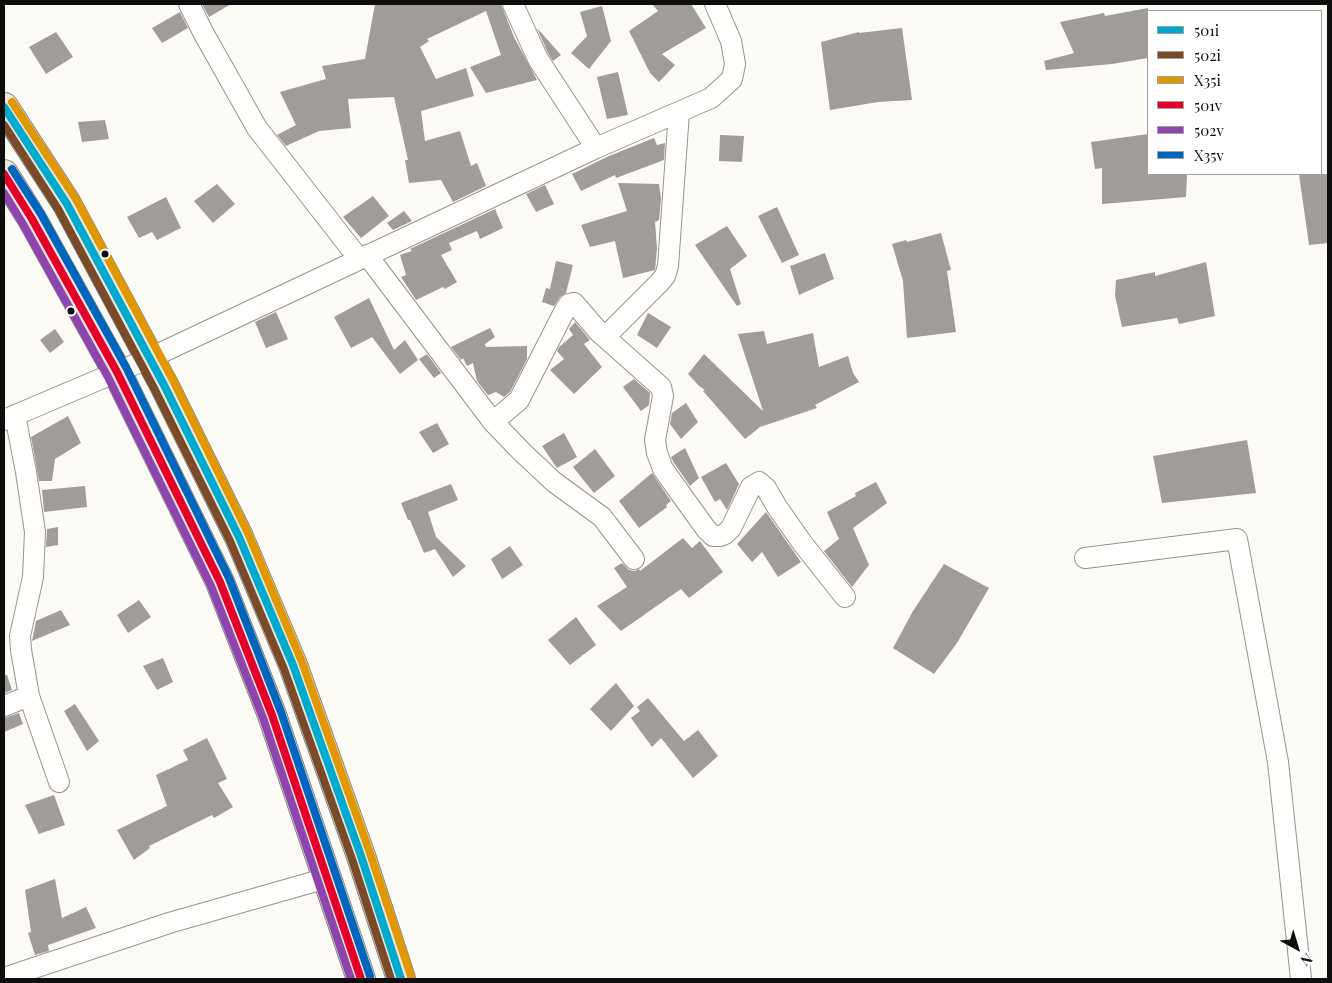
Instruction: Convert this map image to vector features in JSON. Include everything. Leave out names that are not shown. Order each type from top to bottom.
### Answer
[{"type":"main road","points":[[4,107],[67,204],[150,358],[239,536],[293,665],[362,856],[401,979]]},
{"type":"main road","points":[[4,174],[32,219],[117,372],[220,582],[272,715],[361,979]]},
{"type":"street","points":[[189,4],[258,128],[493,422],[554,482],[602,517],[634,559]]},
{"type":"street","points":[[513,4],[538,59],[596,148]]},
{"type":"street","points":[[59,782],[29,696],[21,650],[20,636],[33,577],[35,532],[26,472],[9,417],[150,358],[596,148],[711,98],[732,79],[736,64],[731,41],[715,4]]},
{"type":"street","points":[[605,337],[665,276],[668,266],[679,112]]},
{"type":"street","points":[[493,422],[519,400],[569,304],[574,303],[605,337],[656,381],[663,391],[655,440],[657,453],[662,469],[706,529],[713,536],[725,534],[731,528],[751,487],[759,482],[766,488],[798,536],[845,596]]},
{"type":"street","points":[[1085,558],[1237,539],[1278,762],[1301,979]]},
{"type":"street","points":[[4,706],[29,696]]},
{"type":"street","points":[[4,978],[169,923],[327,878]]},
{"type":"building","points":[[202,4],[231,4],[209,17]]},
{"type":"building","points":[[375,4],[501,4],[514,37],[537,80],[486,93],[470,67],[501,55],[486,11],[427,39],[429,41],[420,47],[436,79],[466,68],[474,96],[421,111],[425,141],[460,131],[471,166],[477,163],[486,186],[453,202],[441,180],[409,183],[405,160],[408,160],[394,97],[348,99],[351,128],[319,131],[286,146],[277,135],[296,125],[280,92],[326,79],[322,66],[365,59]]},
{"type":"building","points":[[652,4],[691,4],[706,28],[662,54],[675,65],[659,82],[650,73],[629,31],[658,11]]},
{"type":"building","points":[[602,6],[611,41],[589,69],[571,53],[587,36],[580,12]]},
{"type":"building","points":[[1148,8],[1147,58],[1112,64],[1046,70],[1044,61],[1074,53],[1060,22],[1104,13],[1105,16]]},
{"type":"building","points":[[180,12],[188,28],[162,43],[152,28]]},
{"type":"building","points":[[537,28],[561,55],[553,61],[548,53]]},
{"type":"building","points":[[902,28],[912,100],[878,102],[830,110],[821,42],[859,32]]},
{"type":"building","points":[[56,32],[73,57],[46,74],[29,47]]},
{"type":"building","points":[[618,72],[628,115],[607,119],[597,77]]},
{"type":"building","points":[[105,120],[109,139],[82,142],[78,122]]},
{"type":"building","points":[[1147,134],[1147,175],[1187,175],[1186,197],[1102,204],[1102,168],[1095,169],[1091,142]]},
{"type":"building","points":[[720,135],[744,136],[742,162],[719,161]]},
{"type":"building","points":[[654,138],[657,145],[665,143],[664,160],[616,178],[615,175],[581,191],[572,174],[609,156]]},
{"type":"building","points":[[1328,174],[1328,243],[1309,245],[1299,175]]},
{"type":"building","points":[[618,183],[659,184],[661,199],[659,220],[655,222],[657,248],[655,270],[623,278],[615,241],[590,247],[581,225],[627,211]]},
{"type":"building","points":[[217,184],[235,204],[213,223],[194,201]]},
{"type":"building","points":[[545,185],[554,204],[536,212],[526,194]]},
{"type":"building","points":[[373,196],[389,216],[361,238],[343,217]]},
{"type":"building","points":[[166,197],[181,228],[157,240],[152,232],[139,238],[127,217]]},
{"type":"building","points":[[777,207],[799,255],[782,263],[758,216]]},
{"type":"building","points":[[495,209],[503,228],[480,239],[477,231],[449,243],[452,250],[441,255],[457,282],[445,289],[443,287],[416,300],[401,277],[406,275],[400,255],[412,251],[410,249]]},
{"type":"building","points":[[404,211],[412,221],[393,230],[387,223]]},
{"type":"building","points":[[727,226],[747,256],[730,269],[741,304],[737,306],[695,245]]},
{"type":"building","points":[[941,233],[951,270],[947,271],[956,332],[907,338],[903,281],[892,244]]},
{"type":"building","points":[[825,253],[834,279],[799,295],[790,266]]},
{"type":"building","points":[[556,261],[573,265],[566,293],[560,297],[554,306],[542,302],[546,288],[550,289]]},
{"type":"building","points":[[1206,262],[1215,316],[1179,324],[1177,318],[1122,327],[1115,296],[1116,280],[1155,272],[1155,276]]},
{"type":"building","points":[[369,298],[394,350],[405,340],[418,360],[400,374],[372,337],[351,348],[334,317]]},
{"type":"building","points":[[276,312],[288,339],[266,348],[255,322]]},
{"type":"building","points":[[648,313],[671,327],[657,348],[637,335]]},
{"type":"building","points":[[575,322],[590,340],[584,344],[602,367],[574,394],[550,370],[564,359],[557,351],[573,335],[569,329]]},
{"type":"building","points":[[490,328],[495,337],[485,344],[486,347],[527,346],[527,359],[510,392],[504,397],[496,392],[488,395],[477,381],[473,363],[467,366],[463,358],[461,360],[451,347]]},
{"type":"building","points":[[55,329],[64,342],[50,353],[40,340]]},
{"type":"building","points":[[764,331],[767,344],[813,333],[819,367],[848,356],[853,373],[859,382],[815,405],[817,408],[760,427],[745,439],[703,391],[705,390],[688,374],[704,354],[763,411],[738,334]]},
{"type":"building","points":[[427,354],[441,373],[434,378],[419,359]]},
{"type":"building","points":[[634,379],[650,393],[649,405],[641,411],[623,387]]},
{"type":"building","points":[[686,403],[698,422],[681,439],[670,424],[672,413]]},
{"type":"building","points":[[68,416],[81,443],[55,459],[52,481],[39,481],[31,437]]},
{"type":"building","points":[[437,423],[449,444],[433,453],[419,432]]},
{"type":"building","points":[[564,433],[577,457],[557,468],[542,446]]},
{"type":"building","points":[[1247,440],[1256,493],[1162,503],[1153,456]]},
{"type":"building","points":[[685,448],[699,478],[690,486],[671,457]]},
{"type":"building","points":[[595,449],[615,476],[594,493],[573,467]]},
{"type":"building","points":[[726,463],[739,484],[727,510],[720,499],[715,502],[701,477]]},
{"type":"building","points":[[652,473],[671,501],[666,505],[667,507],[639,528],[619,501]]},
{"type":"building","points":[[876,482],[887,503],[853,528],[869,565],[852,587],[824,551],[839,539],[827,512],[856,496],[855,493]]},
{"type":"building","points":[[451,484],[458,500],[428,512],[436,537],[466,566],[453,577],[435,549],[424,553],[401,503]]},
{"type":"building","points":[[85,486],[87,507],[44,512],[42,490]]},
{"type":"building","points":[[766,512],[801,562],[778,577],[762,552],[752,562],[737,544]]},
{"type":"building","points":[[58,527],[58,545],[46,547],[47,529]]},
{"type":"building","points":[[683,538],[692,548],[700,541],[723,572],[689,598],[681,589],[621,631],[597,606],[627,587],[614,568],[622,563],[629,570],[635,571],[639,569],[640,571]]},
{"type":"building","points":[[510,546],[523,565],[502,579],[491,559]]},
{"type":"building","points":[[944,564],[989,588],[957,643],[934,674],[893,648],[913,611]]},
{"type":"building","points":[[139,600],[151,617],[128,633],[117,615]]},
{"type":"building","points":[[61,610],[70,625],[32,641],[36,621]]},
{"type":"building","points":[[576,617],[596,645],[570,665],[548,640]]},
{"type":"building","points":[[163,658],[173,682],[157,690],[143,666]]},
{"type":"building","points":[[4,675],[7,675],[12,690],[4,693]]},
{"type":"building","points":[[616,683],[634,706],[611,731],[590,709]]},
{"type":"building","points":[[648,698],[684,741],[698,730],[718,756],[693,778],[661,738],[652,747],[631,718],[640,711],[637,707]]},
{"type":"building","points":[[75,704],[99,741],[87,751],[64,711]]},
{"type":"building","points":[[19,713],[23,724],[4,732],[4,718]]},
{"type":"building","points":[[207,738],[227,779],[218,783],[233,807],[214,818],[212,815],[149,846],[150,848],[134,860],[117,830],[167,806],[156,775],[188,760],[183,750]]},
{"type":"building","points":[[54,795],[65,825],[39,834],[25,805]]},
{"type":"building","points":[[55,879],[62,918],[86,907],[96,928],[48,945],[49,951],[35,955],[28,933],[31,932],[25,890]]},
{"type":"transit line","name":"X35i","points":[[12,102],[76,199],[173,380],[248,533],[302,662],[370,853],[411,976]]},
{"type":"transit line","name":"501i","points":[[4,107],[67,204],[164,385],[239,537],[293,665],[361,856],[401,979]]},
{"type":"transit line","name":"502i","points":[[4,125],[58,209],[155,390],[230,541],[284,669],[352,859],[391,979]]},
{"type":"transit line","name":"X35v","points":[[12,169],[41,214],[126,367],[229,578],[281,712],[370,976]]},
{"type":"transit line","name":"501v","points":[[4,174],[32,219],[117,372],[220,582],[272,715],[361,979]]},
{"type":"transit line","name":"502v","points":[[4,193],[108,377],[211,586],[263,718],[351,979]]}]
